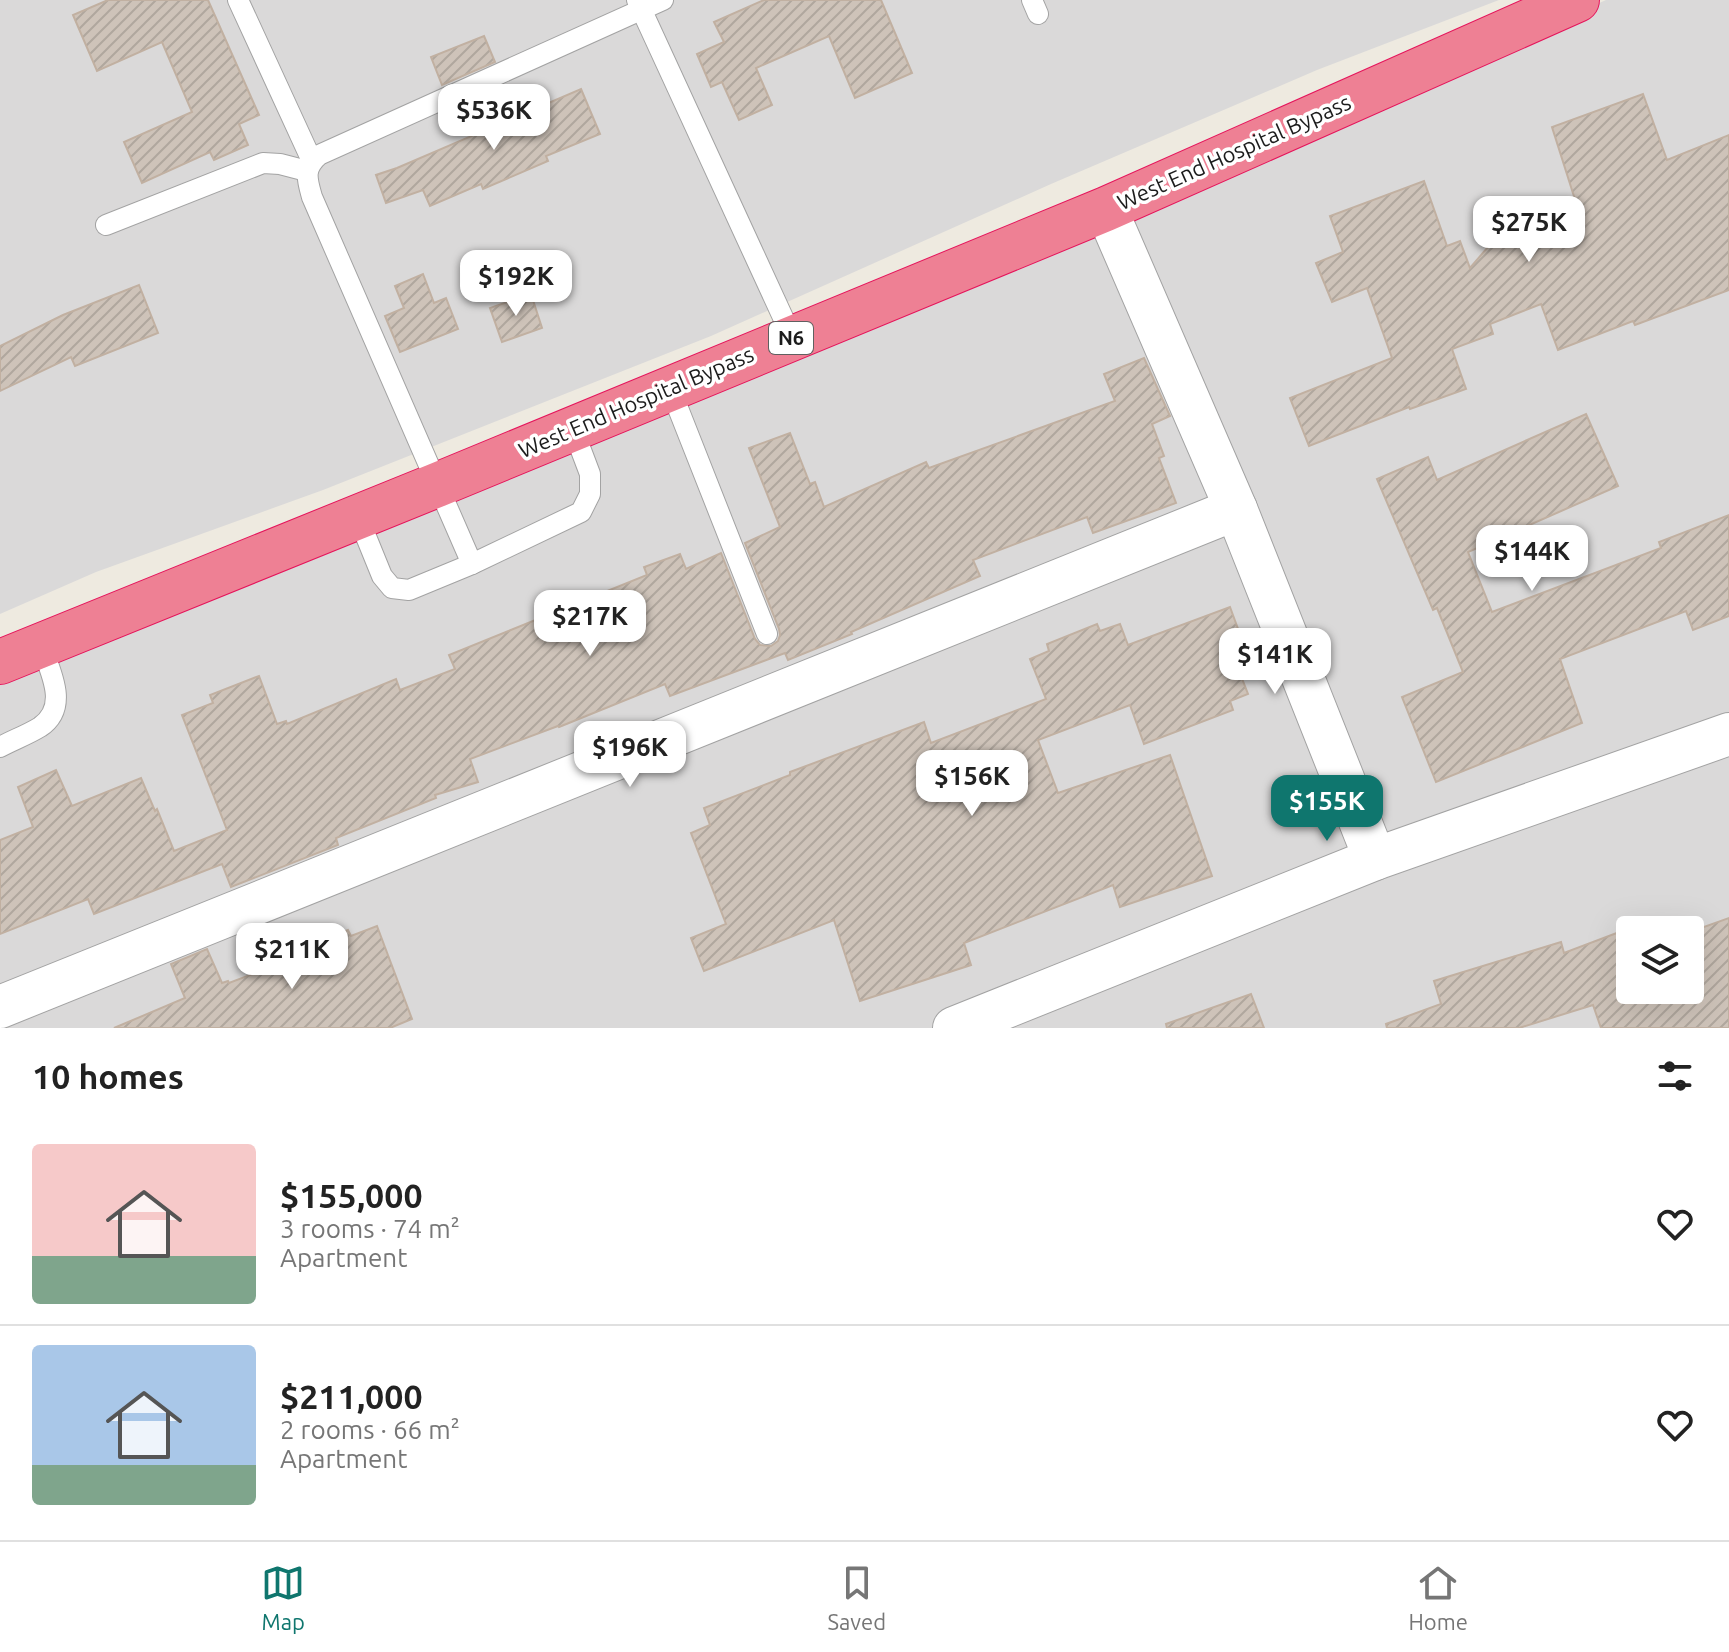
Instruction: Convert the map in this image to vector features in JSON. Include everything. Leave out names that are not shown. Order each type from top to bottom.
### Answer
[{"type":"highway","name":"West End Hospital Bypass","points":[[0,662],[1106,209],[1577,0]]},
{"type":"street","points":[[1106,209],[1236,509],[1375,859]]},
{"type":"street","points":[[0,1007],[1236,509]]},
{"type":"street","points":[[954,1028],[1375,859],[1729,734]]},
{"type":"lane","points":[[238,0],[310,166],[312,197],[472,564]]},
{"type":"lane","points":[[310,166],[319,155],[640,5],[663,0]]},
{"type":"lane","points":[[640,5],[792,337]]},
{"type":"lane","points":[[106,225],[263,163],[310,166]]},
{"type":"lane","points":[[670,388],[767,634]]},
{"type":"lane","points":[[358,517],[382,576],[392,588],[409,590],[581,512],[590,494],[590,474],[573,429]]},
{"type":"lane","points":[[0,747],[43,725],[56,707],[56,689],[41,645]]},
{"type":"shaded area","points":[[0,0],[1499,0],[1317,70],[1051,184],[711,336],[323,490],[96,572],[0,614]]},
{"type":"shaded area","points":[[1606,0],[1729,0],[1729,1028],[0,1028],[0,685],[874,327]]},
{"type":"building","points":[[108,0],[208,0],[259,115],[239,124],[248,145],[214,160],[210,152],[142,183],[124,142],[192,112],[162,42],[97,71],[73,15]]},
{"type":"building","points":[[764,0],[881,0],[912,73],[855,98],[829,36],[756,68],[772,105],[739,120],[722,82],[711,87],[697,54],[724,42],[714,22]]},
{"type":"building","points":[[484,36],[495,62],[442,85],[431,57]]},
{"type":"building","points":[[581,89],[600,134],[546,156],[548,161],[483,189],[481,184],[430,206],[423,190],[386,203],[376,175]]},
{"type":"building","points":[[1643,94],[1667,160],[1729,135],[1729,290],[1635,325],[1633,321],[1558,350],[1541,304],[1490,324],[1493,334],[1452,349],[1466,389],[1409,407],[1309,446],[1290,398],[1392,358],[1367,288],[1332,302],[1316,263],[1343,252],[1330,216],[1424,181],[1447,246],[1460,241],[1470,268],[1505,227],[1509,236],[1558,216],[1555,207],[1578,209],[1552,127]]},
{"type":"building","points":[[423,274],[434,303],[446,298],[458,329],[400,352],[385,316],[404,308],[395,286]]},
{"type":"building","points":[[139,285],[158,333],[75,366],[71,357],[0,391],[0,346],[63,315]]},
{"type":"building","points":[[531,294],[542,328],[502,342],[490,308]]},
{"type":"building","points":[[1144,358],[1170,416],[1152,424],[1164,456],[1159,458],[1176,503],[1093,533],[1087,517],[973,560],[980,576],[788,660],[785,653],[670,696],[665,684],[470,759],[478,782],[435,795],[436,798],[336,838],[338,845],[231,887],[222,864],[94,914],[88,899],[0,934],[0,840],[33,827],[18,787],[56,770],[72,806],[141,778],[174,851],[227,830],[182,715],[213,703],[210,695],[259,676],[277,724],[286,721],[287,724],[396,679],[400,690],[455,669],[449,655],[647,575],[644,567],[680,554],[686,569],[721,553],[755,639],[760,645],[771,646],[778,641],[779,629],[745,543],[780,527],[749,448],[790,433],[810,484],[815,482],[824,507],[926,462],[929,468],[1115,401],[1104,374]]},
{"type":"building","points":[[1586,414],[1618,486],[1468,552],[1492,612],[1661,548],[1659,542],[1729,515],[1729,616],[1693,630],[1686,611],[1560,659],[1582,723],[1436,782],[1402,697],[1463,672],[1377,479],[1428,457],[1437,480]]},
{"type":"building","points":[[1230,607],[1245,648],[1232,653],[1248,694],[1230,701],[1233,710],[1144,744],[1130,705],[1038,740],[1058,793],[1170,755],[1212,876],[1120,907],[1113,885],[964,943],[971,965],[860,1001],[834,920],[704,971],[691,938],[726,924],[691,833],[710,825],[704,808],[924,722],[931,743],[1046,699],[1030,659],[1049,651],[1047,644],[1097,624],[1100,631],[1120,624],[1128,645]]},
{"type":"building","points":[[1729,918],[1729,1028],[1601,1028],[1593,1005],[1519,1028],[1387,1028],[1386,1024],[1441,1004],[1434,981],[1561,942],[1564,953],[1616,933],[1616,1004],[1704,1004],[1704,927]]},
{"type":"building","points":[[377,926],[412,1019],[390,1028],[114,1028],[185,998],[171,964],[207,949],[222,983],[229,983],[287,961],[284,954],[348,930],[351,936]]},
{"type":"building","points":[[1251,994],[1264,1028],[1167,1028],[1166,1024]]}]
